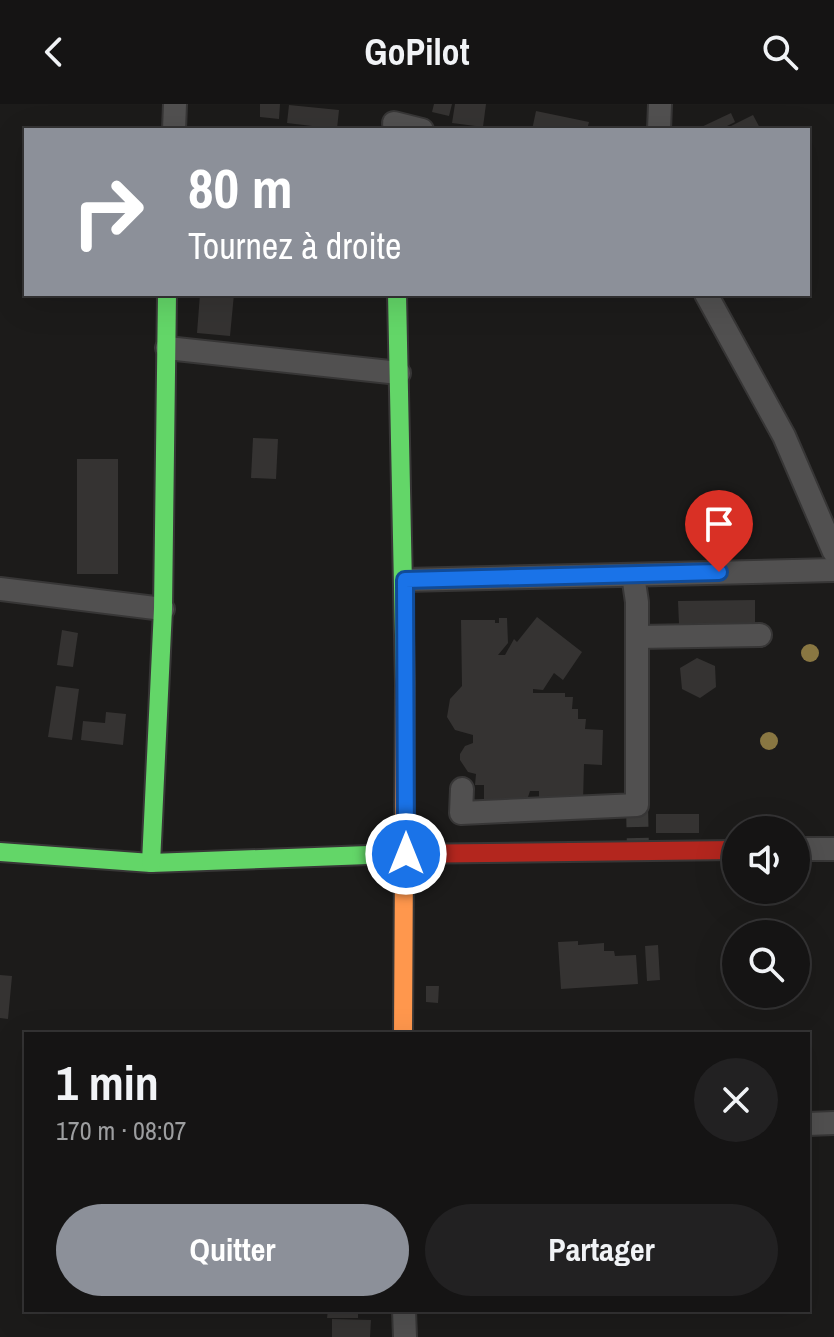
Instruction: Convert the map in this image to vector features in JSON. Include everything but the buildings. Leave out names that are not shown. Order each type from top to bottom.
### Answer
[{"type":"street","points":[[174,128],[175,104]]},
{"type":"street","points":[[659,128],[660,104]]},
{"type":"street","points":[[395,119],[417,128]]},
{"type":"street","points":[[151,863],[163,609],[167,296]]},
{"type":"street","points":[[397,296],[405,580],[403,1032]]},
{"type":"street","points":[[707,296],[784,436],[834,552]]},
{"type":"street","points":[[167,348],[399,373]]},
{"type":"street","points":[[405,580],[834,570]]},
{"type":"street","points":[[462,789],[461,813],[637,805],[637,602],[633,575]]},
{"type":"street","points":[[0,589],[163,609]]},
{"type":"street","points":[[637,637],[760,635]]},
{"type":"street","points":[[810,849],[834,849]]},
{"type":"street","points":[[0,852],[151,863],[406,854],[722,850]]},
{"type":"street","points":[[810,1124],[834,1123]]},
{"type":"street","points":[[404,1312],[405,1337]]},
{"type":"tunnel","points":[[637,805],[638,851]]},
{"type":"traffic: fast","points":[[151,863],[163,609],[167,296]]},
{"type":"traffic: fast","points":[[397,296],[405,684]]},
{"type":"traffic: fast","points":[[0,852],[151,863],[395,854]]},
{"type":"traffic: slow","points":[[403,1032],[405,684]]},
{"type":"traffic: jam","points":[[395,854],[722,850]]},
{"type":"route","points":[[406,854],[405,580],[719,572]]}]
